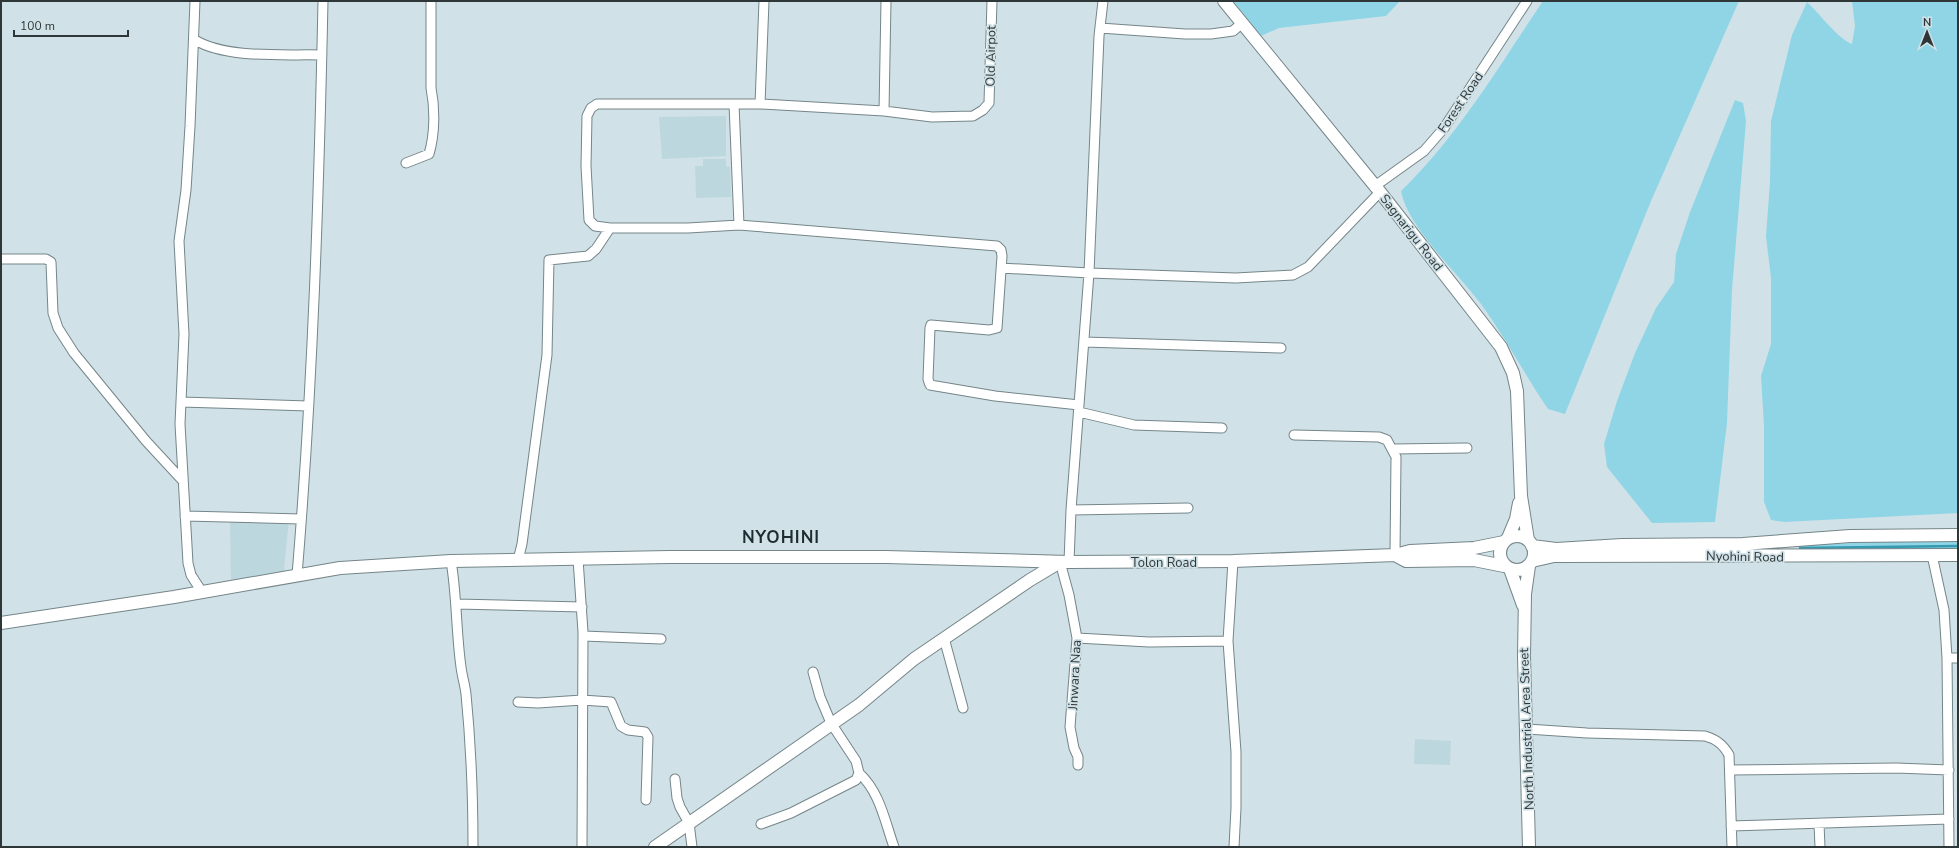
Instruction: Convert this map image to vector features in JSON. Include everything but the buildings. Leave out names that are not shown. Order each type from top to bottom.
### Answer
[{"type":"main road","name":"Sagnarigu Road","points":[[1224,1],[1377,189],[1500,347],[1509,362],[1516,391],[1521,496],[1530,543]]},
{"type":"main road","name":"Sagnarigu Road","points":[[1506,540],[1516,519],[1521,496]]},
{"type":"main road","name":"Nyohini Road","points":[[1530,543],[1556,549],[1622,545],[1743,544],[1850,536],[1958,535]]},
{"type":"main road","points":[[1518,536],[1530,543],[1534,556],[1530,564],[1519,571],[1474,560],[1406,561],[1395,555],[1410,551],[1474,548],[1518,536]]},
{"type":"main road","points":[[1506,540],[1501,546],[1499,556],[1507,568]]},
{"type":"main road","name":"Tolon Road","points":[[1,623],[202,592],[297,575],[371,565],[451,561],[578,559],[934,558],[1064,562],[1233,561],[1395,555]]},
{"type":"main road","name":"Nyohini Road","points":[[1530,564],[1554,556],[1958,555]]},
{"type":"main road","points":[[655,847],[831,723],[859,705],[914,659],[944,638],[1030,580],[1064,562]]},
{"type":"main road","name":"North Industrial Area Street","points":[[1530,564],[1525,610],[1524,656],[1530,847]]},
{"type":"main road","name":"North Industrial Area Street","points":[[1507,568],[1525,610]]},
{"type":"street","points":[[195,1],[195,40],[186,190],[179,241],[184,334],[181,402],[183,481],[188,567],[202,592]]},
{"type":"street","points":[[297,575],[318,217],[324,1]]},
{"type":"street","points":[[406,163],[429,154],[431,146],[433,99],[431,88],[431,1]]},
{"type":"street","points":[[760,104],[764,1]]},
{"type":"street","points":[[886,1],[884,111],[760,104],[597,104],[591,108],[587,116],[586,166],[589,220],[596,226],[610,228],[688,228],[739,226],[997,246],[1001,250],[997,328],[989,330],[931,325],[928,379],[930,385],[937,388],[1079,409],[1134,425],[1222,428]]},
{"type":"street","name":"Old Airpot","points":[[884,111],[932,118],[973,116],[983,110],[988,104],[990,91],[992,1]]},
{"type":"street","name":"Jinwara Naa","points":[[1078,765],[1078,757],[1074,748],[1070,727],[1077,638],[1064,562],[1071,510],[1089,273],[1102,1]]},
{"type":"street","name":"Forest Road","points":[[1001,268],[1089,273],[1236,278],[1293,275],[1308,267],[1377,189],[1424,152],[1444,128],[1527,1]]},
{"type":"street","points":[[1100,28],[1185,34],[1211,34],[1233,31],[1242,24]]},
{"type":"street","points":[[195,40],[206,47],[224,52],[322,55]]},
{"type":"street","points":[[734,104],[739,226]]},
{"type":"street","points":[[518,560],[522,544],[547,355],[549,260],[588,256],[596,249],[610,228]]},
{"type":"street","points":[[1,259],[46,259],[51,262],[52,313],[58,328],[74,353],[146,441],[183,481]]},
{"type":"street","points":[[1084,342],[1281,348]]},
{"type":"street","points":[[181,402],[308,406]]},
{"type":"street","points":[[1294,435],[1379,437],[1387,440],[1396,457],[1395,555]]},
{"type":"street","points":[[1393,449],[1467,448]]},
{"type":"street","points":[[1071,510],[1188,508]]},
{"type":"street","points":[[185,516],[301,519]]},
{"type":"street","points":[[1932,555],[1944,610],[1947,658],[1949,770],[1954,797],[1950,819],[1949,847]]},
{"type":"street","points":[[578,559],[583,636],[582,847]]},
{"type":"street","points":[[451,561],[457,604],[461,667],[466,692],[473,782],[473,847]]},
{"type":"street","points":[[1233,561],[1228,642],[1236,752],[1234,847]]},
{"type":"street","points":[[457,604],[582,607]]},
{"type":"street","points":[[583,636],[662,639]]},
{"type":"street","points":[[944,638],[963,708]]},
{"type":"street","points":[[1077,638],[1149,642],[1228,642]]},
{"type":"street","points":[[1947,658],[1958,658]]},
{"type":"street","points":[[812,672],[820,697],[831,723],[856,761],[859,773],[867,781],[884,814],[894,847]]},
{"type":"street","points":[[518,702],[538,703],[582,700],[611,702],[621,726],[628,730],[645,732],[648,737],[646,800]]},
{"type":"street","points":[[1527,729],[1587,733],[1705,736],[1724,746],[1729,754],[1732,847]]},
{"type":"street","points":[[1730,770],[1896,768],[1949,770]]},
{"type":"street","points":[[761,824],[791,813],[856,780],[859,773]]},
{"type":"street","points":[[676,779],[680,807],[689,823],[692,847]]},
{"type":"street","points":[[1731,826],[1950,819]]},
{"type":"street","points":[[1819,824],[1820,847]]},
{"type":"shaded area","points":[[1233,1],[1400,1],[1386,16],[1279,28],[1261,36]]},
{"type":"shaded area","points":[[1543,1],[1739,1],[1651,201],[1565,414],[1548,409],[1481,304],[1423,235],[1413,220],[1401,191],[1422,170],[1477,100]]},
{"type":"shaded area","points":[[1852,1],[1958,1],[1958,513],[1784,522],[1771,520],[1764,502],[1764,426],[1761,376],[1771,344],[1771,278],[1766,236],[1770,182],[1771,121],[1792,35],[1807,2],[1840,37],[1852,44],[1855,26]]},
{"type":"shaded area","points":[[1735,100],[1743,103],[1746,121],[1732,290],[1727,423],[1715,522],[1652,523],[1607,467],[1604,444],[1617,401],[1635,353],[1656,308],[1674,282],[1676,254],[1690,212]]},
{"type":"shaded area","points":[[726,116],[726,156],[662,159],[659,117]]},
{"type":"shaded area","points":[[703,159],[726,159],[726,166],[730,167],[731,197],[696,198],[695,166],[703,166]]},
{"type":"shaded area","points":[[289,519],[284,568],[288,574],[231,584],[230,520]]},
{"type":"shaded area","points":[[1958,539],[1958,551],[1800,552],[1800,545]]},
{"type":"shaded area","points":[[1415,739],[1451,741],[1450,765],[1414,764]]},
{"type":"waterway","points":[[1800,548],[1958,546]]},
{"type":"district","name":"NYOHINI","points":[[781,537]]}]
